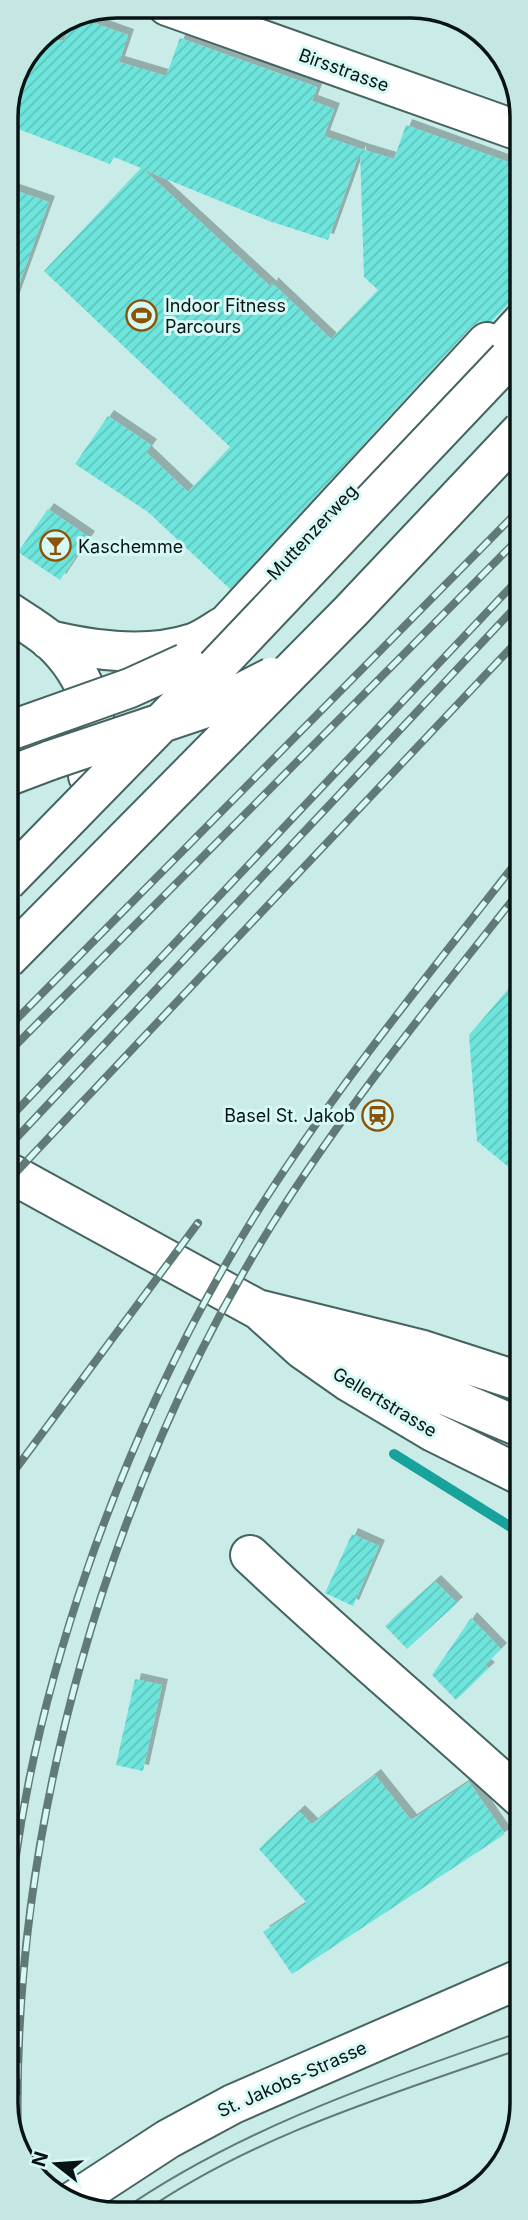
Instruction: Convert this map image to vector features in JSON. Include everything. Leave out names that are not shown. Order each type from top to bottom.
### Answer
[{"type":"main road","name":"Birsstrasse","points":[[201,18],[510,128]]},
{"type":"main road","name":"Muttenzerweg","points":[[49,640],[96,650],[156,650],[194,642],[227,624],[510,317]]},
{"type":"main road","points":[[18,728],[130,688],[185,663],[218,641],[314,550],[510,335]]},
{"type":"main road","points":[[18,870],[216,667],[510,356]]},
{"type":"main road","points":[[18,948],[351,611],[510,443]]},
{"type":"main road","points":[[18,773],[220,703],[270,679],[319,647],[362,614],[510,462]]},
{"type":"main road","points":[[18,618],[49,640],[67,659],[83,685],[96,727],[95,749],[82,792],[69,810],[18,860]]},
{"type":"main road","name":"Gellertstrasse","points":[[18,1178],[259,1310],[302,1349],[349,1382],[433,1432],[510,1470]]},
{"type":"main road","points":[[259,1310],[396,1377],[510,1423]]},
{"type":"main road","name":"Gellertstrasse","points":[[259,1310],[423,1350],[510,1378]]},
{"type":"main road","points":[[250,1556],[333,1633],[401,1689],[510,1788]]},
{"type":"main road","name":"St. Jakobs-Strasse","points":[[81,2196],[167,2138],[233,2104],[510,1984]]},
{"type":"building","points":[[90,21],[128,35],[119,62],[166,76],[180,38],[317,87],[312,101],[334,109],[324,136],[394,159],[406,125],[510,163],[510,302],[492,321],[480,321],[471,327],[230,589],[148,512],[75,464],[108,416],[151,445],[146,452],[188,492],[230,447],[44,271],[141,168],[114,157],[110,164],[18,129],[18,110],[25,78],[46,46],[54,39],[64,41],[68,30]],"holes":[[[360,151],[364,277],[378,290],[331,339],[144,170],[269,221],[328,240]]]},
{"type":"building","points":[[18,191],[49,202],[18,287]]},
{"type":"building","points":[[48,509],[89,537],[60,580],[18,552]]},
{"type":"building","points":[[510,987],[510,1168],[477,1141],[469,1035]]},
{"type":"building","points":[[352,1534],[379,1546],[353,1606],[325,1593]]},
{"type":"building","points":[[435,1581],[457,1603],[407,1649],[385,1626]]},
{"type":"building","points":[[471,1618],[501,1649],[485,1665],[489,1668],[456,1700],[432,1675]]},
{"type":"building","points":[[135,1679],[162,1685],[143,1771],[116,1765]]},
{"type":"building","points":[[375,1775],[411,1820],[469,1782],[505,1834],[292,1974],[263,1932],[307,1903],[259,1849],[299,1811],[312,1824]]},
{"type":"waterway","points":[[394,1454],[510,1526]]},
{"type":"tram line","points":[[135,2202],[213,2155],[314,2108],[510,2036]]},
{"type":"tram line","points":[[159,2202],[231,2160],[278,2138],[326,2118],[510,2053]]},
{"type":"railway","points":[[18,1018],[510,519]]},
{"type":"railway","points":[[18,1043],[510,547]]},
{"type":"railway","points":[[18,1109],[510,588]]},
{"type":"railway","points":[[18,1136],[510,613]]},
{"type":"railway","points":[[18,1170],[510,649]]},
{"type":"railway","points":[[18,1841],[34,1757],[58,1662],[88,1567],[123,1474],[163,1384],[207,1298],[285,1170],[383,1032],[510,870]]},
{"type":"railway","points":[[18,2119],[20,2024],[31,1904],[52,1784],[81,1665],[118,1548],[162,1434],[214,1325],[301,1179],[393,1052],[510,903]]},
{"type":"railway","points":[[18,1466],[198,1223]]},
{"type":"place","name":"Indoor Fitness Parcours","points":[[142,315]]},
{"type":"place","name":"Kaschemme","points":[[55,546]]},
{"type":"place","name":"Basel St. Jakob","points":[[378,1115]]}]
